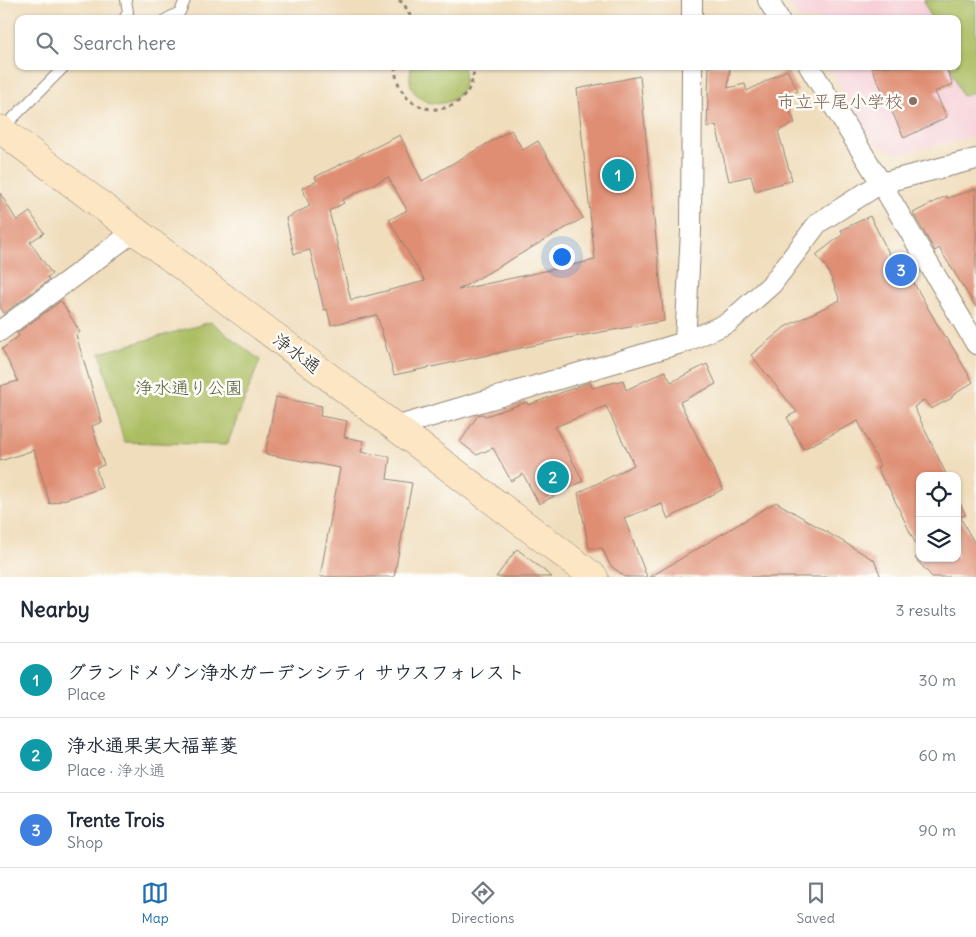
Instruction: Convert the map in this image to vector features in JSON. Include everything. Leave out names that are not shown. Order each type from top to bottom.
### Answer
[{"type":"street","points":[[692,0],[692,15]]},
{"type":"street","points":[[768,0],[777,15]]},
{"type":"street","points":[[685,342],[692,231],[692,70]]},
{"type":"street","points":[[810,70],[881,183],[976,344]]},
{"type":"street","name":"浄水通","points":[[1,129],[594,577]]},
{"type":"street","points":[[395,428],[685,342],[728,323],[772,284],[818,223],[881,183],[976,159]]},
{"type":"street","points":[[0,331],[136,230]]},
{"type":"lane","points":[[126,0],[128,12],[126,15]]},
{"type":"lane","points":[[174,15],[180,12],[185,0]]},
{"type":"lane","points":[[1,129],[61,70]]},
{"type":"path","points":[[399,0],[404,4],[410,15]]},
{"type":"path","points":[[395,70],[399,88],[407,98],[417,105],[428,109],[441,109],[462,99],[470,90],[474,79],[474,70]]},
{"type":"shaded area","name":"市立平尾小学校","points":[[788,0],[976,0],[976,136],[900,154],[876,145],[830,70],[961,70],[961,15],[797,15]]},
{"type":"green space","points":[[924,0],[976,0],[976,92],[962,96],[952,70],[961,70],[961,15],[930,15]]},
{"type":"green space","points":[[412,70],[463,70],[464,83],[459,95],[449,102],[437,104],[425,101],[415,94],[410,82]]},
{"type":"green space","name":"浄水通り公園","points":[[211,322],[260,360],[227,445],[124,442],[100,353]]},
{"type":"building","points":[[709,70],[730,70],[728,88],[745,84],[747,91],[787,70],[798,91],[784,98],[795,123],[778,131],[792,180],[755,191],[751,176],[729,181],[716,125],[707,128]]},
{"type":"building","points":[[873,70],[947,70],[953,84],[935,92],[947,117],[904,138]]},
{"type":"building","points":[[640,76],[664,321],[568,338],[394,375],[377,315],[331,325],[327,309],[324,310],[310,250],[294,254],[286,218],[310,206],[302,188],[317,181],[315,177],[400,135],[422,181],[511,130],[523,150],[538,141],[583,218],[458,290],[595,260],[577,89]],"holes":[[[388,177],[407,210],[389,220],[425,281],[351,300],[329,211],[344,203],[342,200]]]},
{"type":"building","points":[[976,189],[976,307],[939,248],[935,251],[913,213],[946,196],[947,198]]},
{"type":"building","points":[[0,193],[17,221],[30,212],[44,233],[30,242],[52,274],[47,277],[49,280],[4,313],[0,307]]},
{"type":"building","points":[[870,216],[893,261],[899,257],[945,338],[947,338],[973,382],[952,396],[952,398],[931,409],[924,400],[914,407],[945,472],[916,472],[916,545],[887,484],[877,468],[880,466],[858,421],[803,449],[787,417],[797,412],[751,355],[785,327],[840,300],[827,268],[816,255],[843,234],[841,230]]},
{"type":"building","points":[[61,301],[80,332],[76,335],[102,422],[92,426],[104,465],[96,468],[102,488],[50,504],[34,450],[0,461],[0,386],[18,381],[2,349],[19,336],[17,333]]},
{"type":"building","points":[[707,364],[716,384],[680,402],[723,489],[668,519],[662,504],[624,518],[647,577],[625,577],[610,565],[602,548],[589,548],[578,493],[634,465],[606,406],[555,427],[583,481],[539,504],[523,474],[511,481],[493,448],[477,455],[460,442],[478,415],[486,416],[527,402],[528,405],[590,382],[592,388],[623,380],[626,390],[665,371],[671,382]]},
{"type":"building","points":[[276,397],[322,406],[320,416],[347,421],[344,437],[364,441],[361,452],[390,457],[387,479],[412,483],[394,577],[320,577],[340,468],[265,454]]},
{"type":"building","points":[[776,502],[874,560],[881,577],[650,577]]},
{"type":"building","points":[[961,506],[966,515],[961,517]]},
{"type":"building","points":[[961,519],[976,546],[976,577],[932,577],[919,562],[961,562]]},
{"type":"building","points":[[517,549],[552,577],[496,577]]},
{"type":"place","name":"市立平尾小学校","points":[[913,101]]},
{"type":"place","name":"グランドメゾン浄水ガーデンシティ サウスフォレスト","points":[[618,175]]},
{"type":"place","name":"Trente Trois","points":[[901,270]]},
{"type":"place","name":"浄水通果実大福華菱","points":[[553,477]]}]
